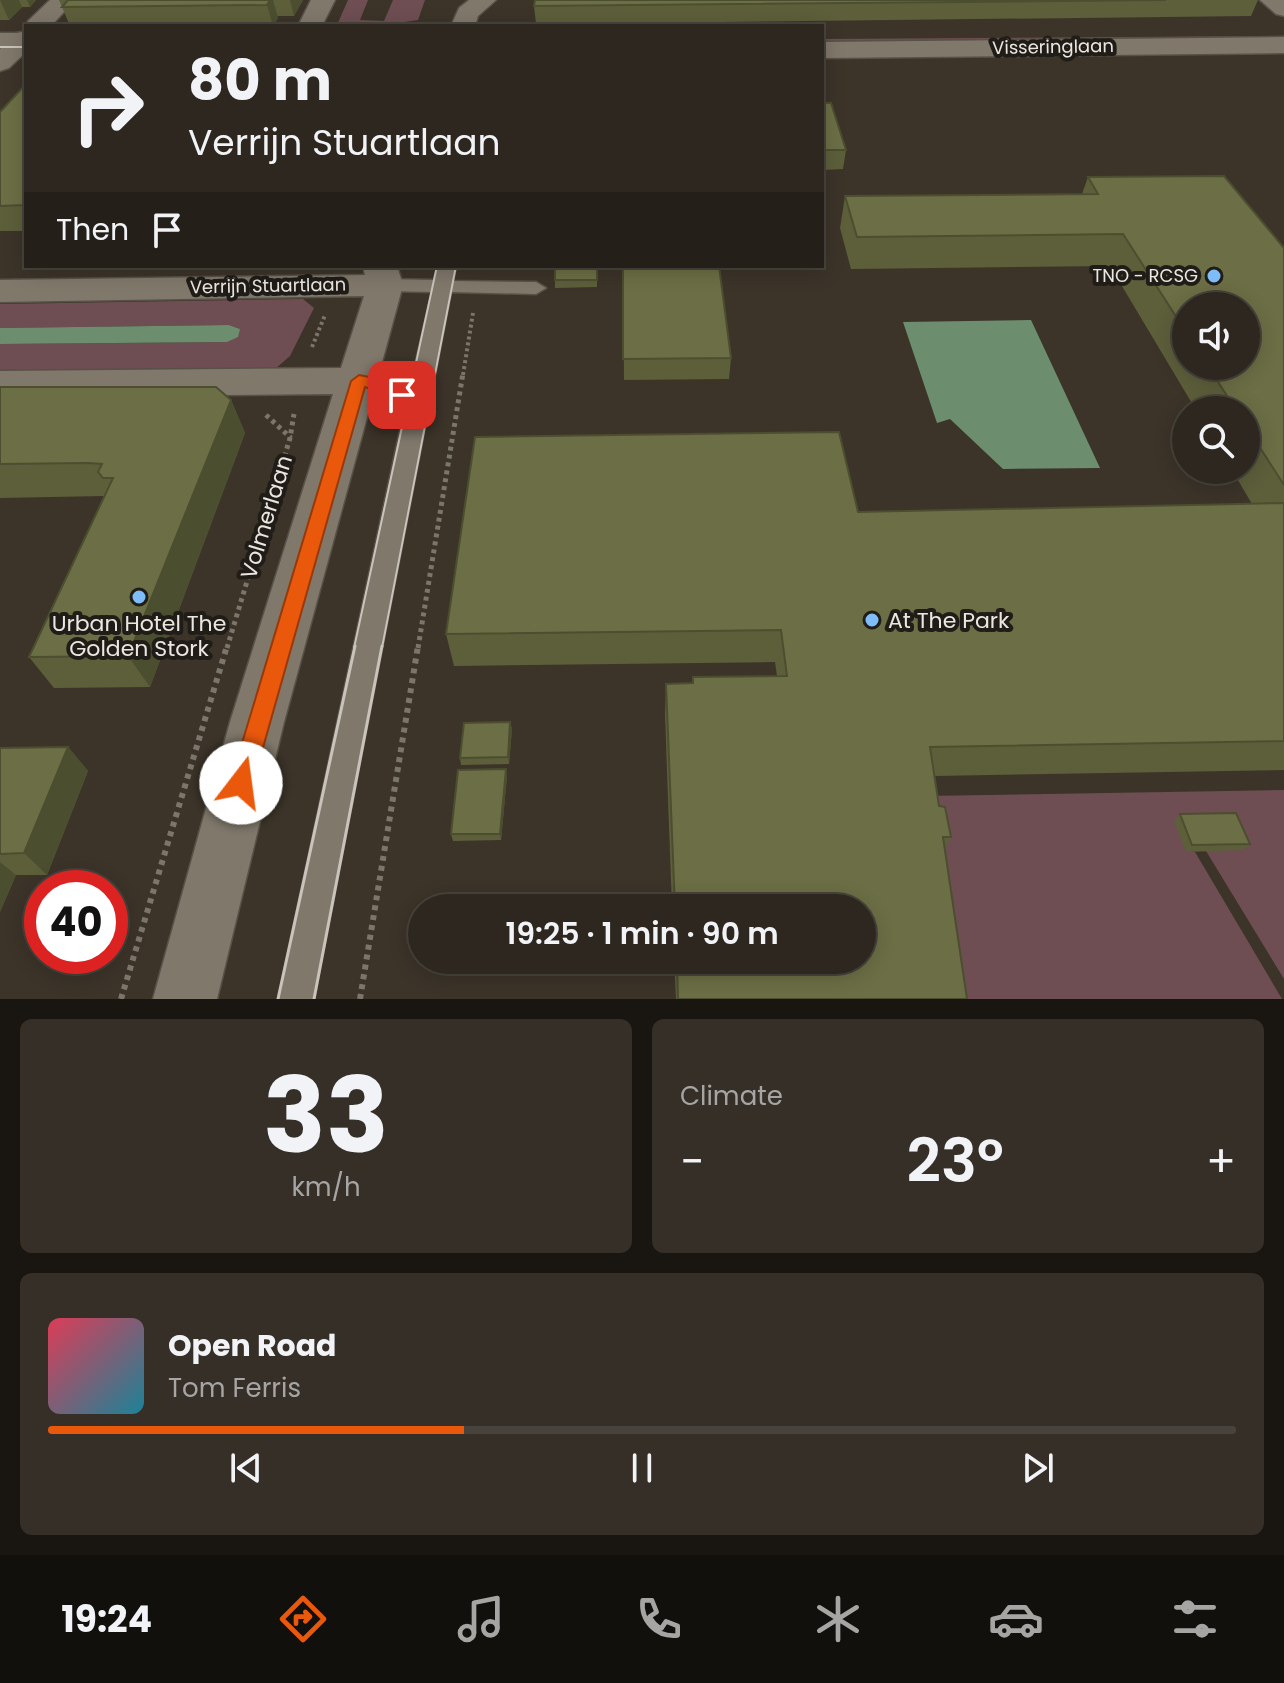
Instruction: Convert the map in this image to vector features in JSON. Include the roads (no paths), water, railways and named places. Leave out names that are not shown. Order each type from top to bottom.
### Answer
[{"type":"street","points":[[39,24],[63,0]]},
{"type":"street","points":[[311,24],[323,0]]},
{"type":"street","points":[[1272,0],[1284,9]]},
{"type":"street","name":"Visseringlaan","points":[[824,33],[1284,30]]},
{"type":"street","name":"Visseringlaan","points":[[824,50],[1284,45]]},
{"type":"street","points":[[185,999],[257,722],[359,381],[378,275]]},
{"type":"street","name":"Verrijn Stuartlaan","points":[[0,291],[378,275]]},
{"type":"street","points":[[0,384],[359,381]]},
{"type":"lane","name":"Verrijn Stuartlaan","points":[[378,275],[444,276],[478,287],[536,288]]},
{"type":"lane","points":[[296,999],[444,276]]},
{"type":"lane","points":[[359,381],[392,388],[415,411]]},
{"type":"tram line","points":[[0,47],[24,47]]},
{"type":"tram line","points":[[354,648],[437,268]]},
{"type":"tram line","points":[[382,648],[456,268]]},
{"type":"tram line","points":[[278,999],[355,646]]},
{"type":"tram line","points":[[314,999],[382,646]]},
{"type":"place","name":"TNO - RCSG","points":[[1214,276]]},
{"type":"place","name":"Urban Hotel The Golden Stork","points":[[139,597]]},
{"type":"place","name":"At The Park","points":[[872,620]]}]
